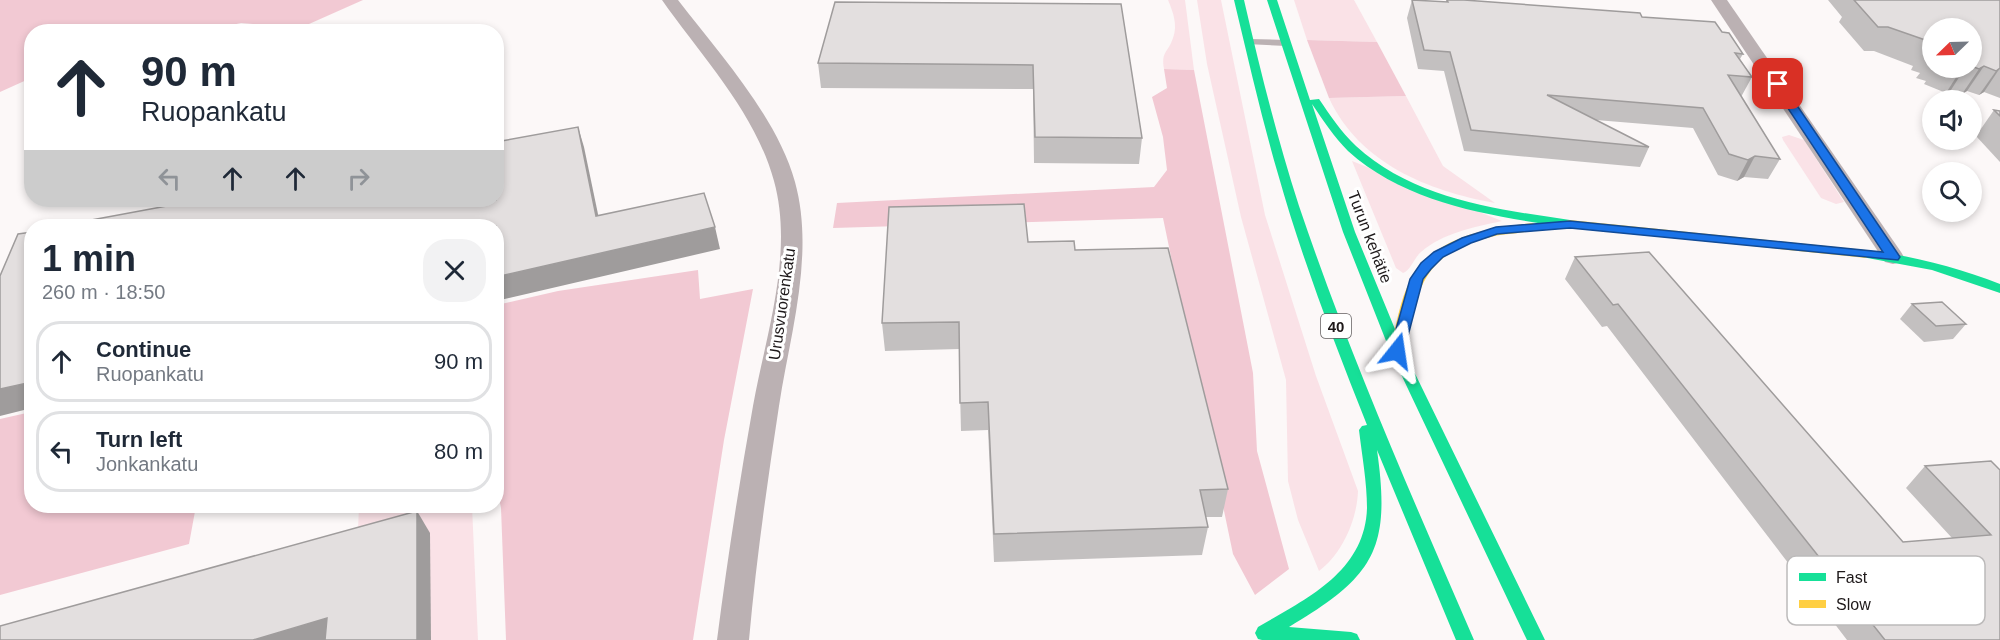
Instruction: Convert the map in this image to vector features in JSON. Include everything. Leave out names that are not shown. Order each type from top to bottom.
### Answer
[{"type":"main road","name":"40","points":[[1239,0],[1277,147],[1312,261],[1365,401],[1466,640]]},
{"type":"main road","name":"Turun kehätie","points":[[1272,0],[1349,232],[1397,351],[1536,640]]},
{"type":"main road","points":[[1296,76],[1339,134],[1366,161],[1406,185],[1448,200],[1477,208],[1570,225],[1893,257],[1965,274],[2000,289]]},
{"type":"main road","points":[[1397,351],[1417,279],[1438,254],[1496,231],[1570,225]]},
{"type":"main road","points":[[1351,640],[1325,636],[1259,635],[1336,586],[1356,566],[1371,536],[1373,507],[1365,401]]},
{"type":"street","name":"Urusvuorenkatu","points":[[670,0],[755,118],[785,183],[791,222],[783,308],[764,417],[733,640]]},
{"type":"street","points":[[1719,0],[1893,257]]},
{"type":"lane","points":[[1249,42],[1286,43]]},
{"type":"shaded area","points":[[0,0],[363,0],[309,24],[24,24],[24,81],[0,92]]},
{"type":"shaded area","points":[[1168,0],[1185,0],[1194,70],[1164,69],[1164,55],[1171,43],[1175,28]]},
{"type":"shaded area","points":[[1197,0],[1221,0],[1265,215],[1316,376],[1358,491],[1355,513],[1347,535],[1335,555],[1319,571],[1298,520],[1288,481],[1286,380],[1241,217],[1207,64]]},
{"type":"shaded area","points":[[1294,0],[1354,0],[1377,42],[1307,40]]},
{"type":"shaded area","points":[[1307,40],[1377,42],[1406,96],[1329,98]]},
{"type":"shaded area","points":[[1164,69],[1194,70],[1253,373],[1257,451],[1289,569],[1255,595],[1233,554],[1163,218],[833,228],[837,203],[1154,187],[1167,170],[1163,137],[1152,97],[1167,88]]},
{"type":"shaded area","points":[[1406,96],[1443,166],[1495,203],[1445,191],[1421,182],[1377,157],[1342,121],[1329,98]]},
{"type":"shaded area","points":[[1789,135],[1804,140],[1844,202],[1836,204],[1821,198],[1783,140],[1782,137]]},
{"type":"shaded area","points":[[1352,161],[1502,221],[1459,232],[1439,240],[1421,252],[1403,273],[1396,268]]},
{"type":"shaded area","points":[[698,270],[700,299],[753,289],[724,440],[693,640],[506,640],[501,513],[504,513],[504,303],[558,291]]},
{"type":"shaded area","points":[[24,414],[24,513],[195,513],[189,544],[0,595],[0,419]]},
{"type":"shaded area","points":[[359,513],[472,513],[478,640],[431,640],[357,554]]},
{"type":"building","points":[[1412,0],[1448,2],[1447,0],[1464,0],[1640,13],[1642,17],[1715,22],[1722,32],[1729,33],[1743,54],[1735,53],[1752,77],[1728,75],[1780,159],[1755,156],[1748,160],[1729,154],[1703,108],[1547,95],[1649,147],[1471,130],[1450,52],[1424,50]]},
{"type":"building","points":[[1854,0],[2000,0],[2000,68],[1996,71],[1982,67],[1982,18],[1922,18],[1922,39],[1888,27],[1878,27]]},
{"type":"building","points":[[835,2],[1121,4],[1142,138],[1035,137],[1033,65],[818,63]]},
{"type":"building","points":[[578,127],[596,216],[704,193],[715,227],[504,275],[504,219],[97,219],[161,207],[504,207],[504,141]]},
{"type":"building","points":[[1024,204],[1028,242],[1074,241],[1075,250],[1168,248],[1228,489],[1200,490],[1208,527],[994,534],[988,402],[960,403],[959,322],[882,323],[889,207]]},
{"type":"building","points":[[24,233],[24,384],[0,389],[0,276],[18,234]]},
{"type":"building","points":[[1649,252],[1903,542],[1991,535],[1925,466],[1991,461],[2000,470],[2000,640],[1885,640],[1873,625],[1985,625],[1985,556],[1818,556],[1618,304],[1613,305],[1575,257]]},
{"type":"building","points":[[1942,302],[1966,324],[1936,326],[1912,304]]},
{"type":"building","points":[[410,513],[417,513],[417,640],[325,640],[327,618],[253,640],[0,640],[0,626]]},
{"type":"traffic: fast","points":[[1239,0],[1275,146],[1320,284],[1379,437],[1465,640]]},
{"type":"traffic: fast","points":[[1272,0],[1349,232],[1397,351],[1536,640]]},
{"type":"traffic: fast","points":[[1315,101],[1352,148],[1375,167],[1400,181],[1455,202],[1512,215],[1570,224]]},
{"type":"traffic: fast","points":[[1866,254],[1934,267],[2000,289]]},
{"type":"traffic: fast","points":[[1264,633],[1327,594],[1354,568],[1364,553],[1371,536],[1375,510],[1367,430]]},
{"type":"traffic: fast","points":[[1264,633],[1351,640]]},
{"type":"traffic: slow","points":[[1570,224],[1866,254]]},
{"type":"traffic: slow","points":[[1397,351],[1417,280],[1426,266],[1438,255],[1467,240],[1501,231],[1533,227]]},
{"type":"route","points":[[1397,351],[1417,279],[1426,266],[1438,254],[1496,231],[1570,225],[1893,257],[1778,84]]}]
